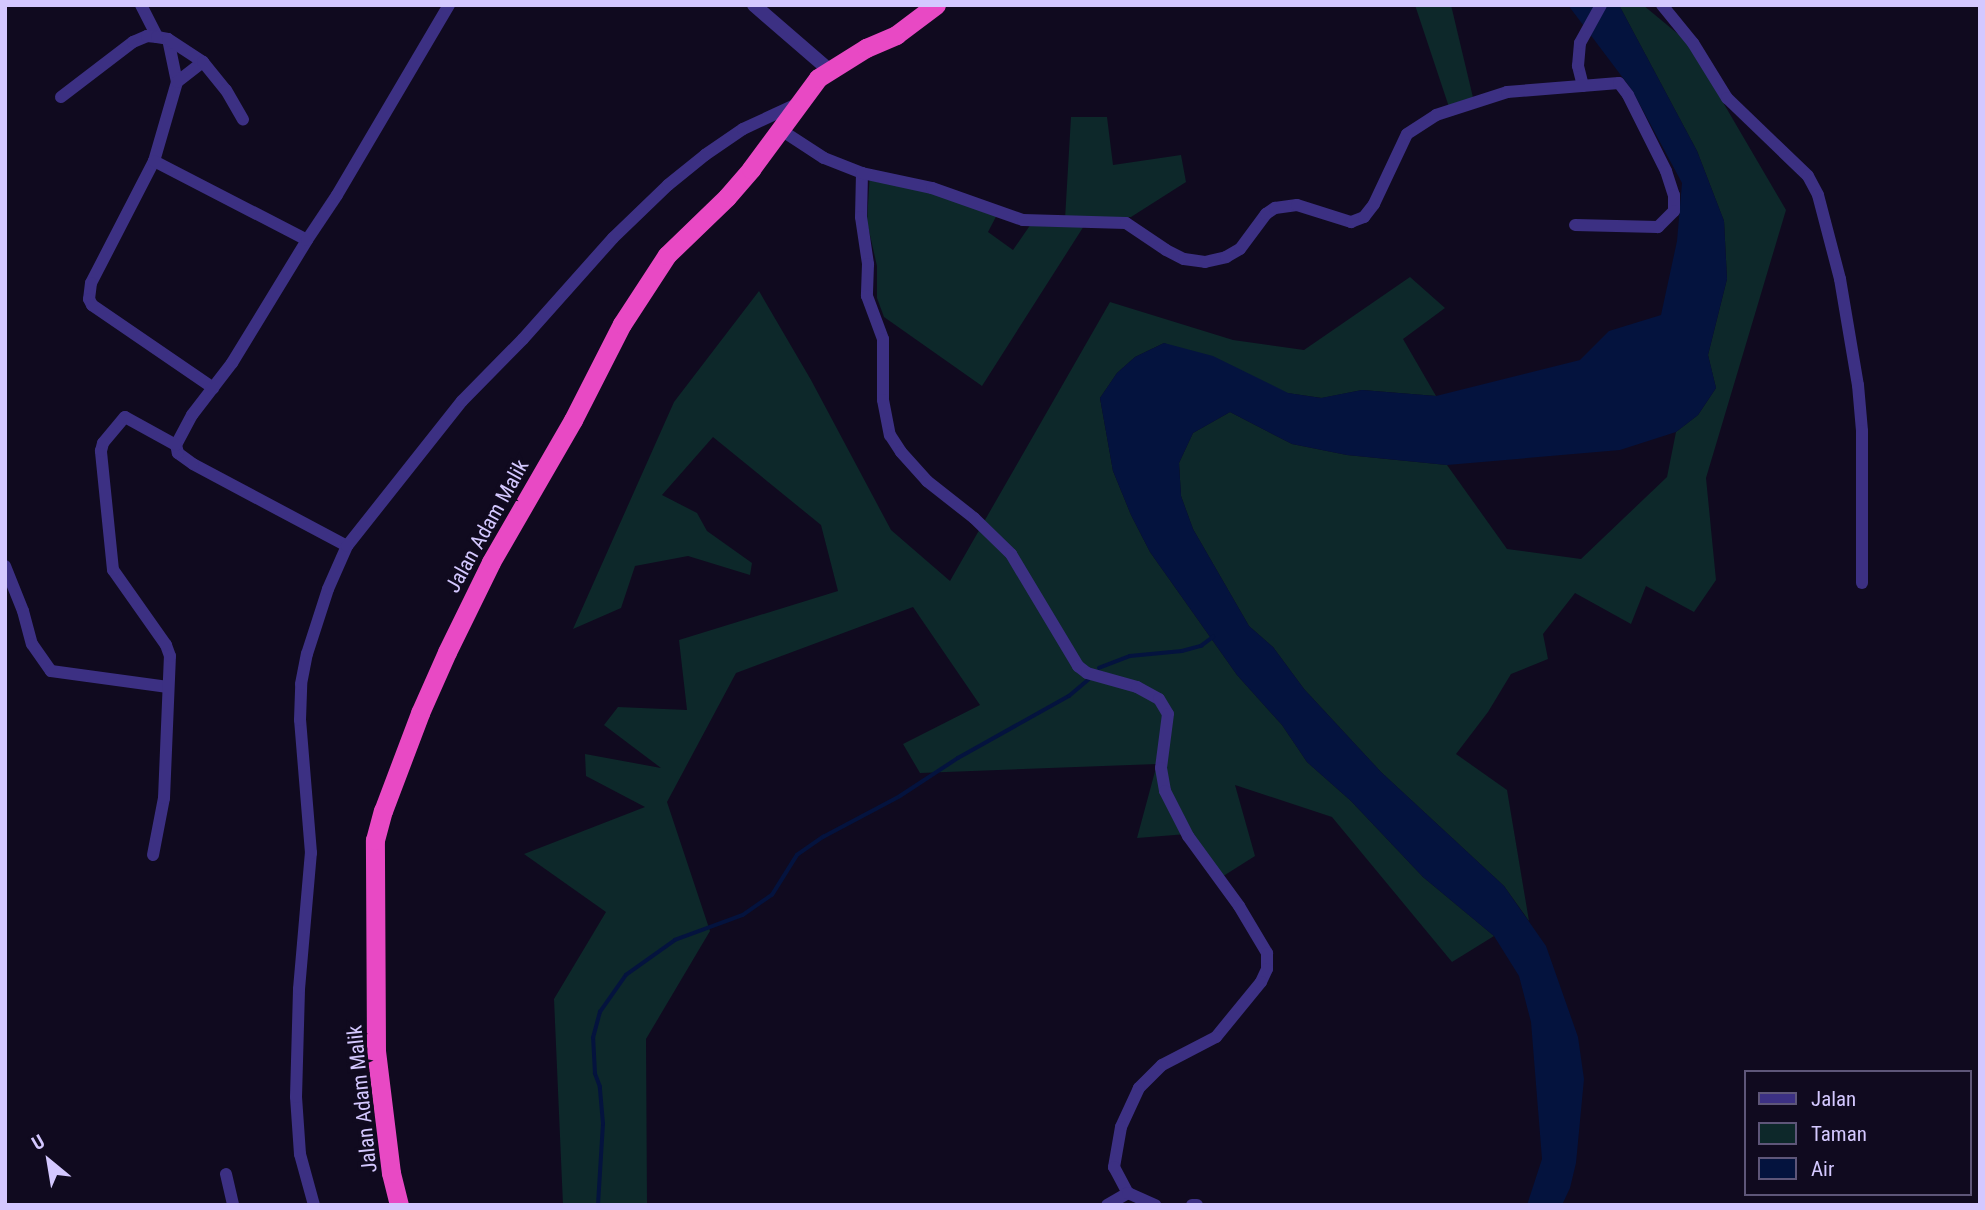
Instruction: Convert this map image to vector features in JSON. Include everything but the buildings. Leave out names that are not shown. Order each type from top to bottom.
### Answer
[{"type":"highway","name":"Jalan Adam Malik","points":[[399,1205],[391,1173],[376,1052],[375,840],[383,811],[420,713],[464,615],[634,304],[667,255],[727,197],[781,130],[818,78],[896,35],[936,5]]},
{"type":"street","points":[[141,5],[163,38],[177,82],[154,161],[91,283],[89,299],[92,305],[213,388]]},
{"type":"street","points":[[348,546],[193,464],[178,453],[176,445],[192,415],[232,363],[337,195],[449,5]]},
{"type":"street","points":[[754,5],[829,70]]},
{"type":"street","points":[[1583,86],[1578,66],[1580,43],[1601,5]]},
{"type":"street","points":[[1662,5],[1693,43],[1727,98],[1808,176],[1818,195],[1840,279],[1858,385],[1862,431],[1861,583]]},
{"type":"street","points":[[61,97],[133,42],[147,36],[163,38],[203,62],[226,90],[243,120]]},
{"type":"street","points":[[177,82],[203,62]]},
{"type":"street","points":[[781,130],[824,158],[862,173],[932,188],[1023,220],[1119,221],[1132,226],[1175,255],[1205,262],[1226,257],[1240,249],[1266,214],[1275,208],[1297,205],[1351,222],[1364,217],[1374,204],[1401,142],[1418,125],[1436,116],[1507,92],[1619,83],[1656,150],[1672,185],[1676,204],[1666,222],[1650,227],[1575,225]]},
{"type":"street","points":[[314,1205],[300,1154],[296,1097],[299,989],[311,853],[300,720],[301,684],[320,609],[348,546],[462,401],[648,203],[705,155],[743,129],[799,103]]},
{"type":"street","points":[[154,161],[307,240]]},
{"type":"street","points":[[862,173],[861,217],[868,264],[867,296],[883,338],[883,400],[890,435],[901,453],[927,481],[1011,554],[1078,666],[1087,673],[1137,687],[1159,698],[1168,714],[1161,768],[1165,790],[1188,836],[1238,906],[1267,953],[1267,969],[1261,982],[1216,1037],[1162,1065],[1139,1088],[1121,1127],[1114,1167],[1128,1193],[1155,1205]]},
{"type":"street","points":[[153,855],[164,798],[169,650],[117,579],[109,560],[101,451],[103,443],[125,417],[176,445]]},
{"type":"street","points":[[5,566],[23,611],[32,644],[51,671],[168,687]]},
{"type":"street","points":[[226,1174],[233,1205]]},
{"type":"street","points":[[1107,1205],[1128,1193]]},
{"type":"street","points":[[1192,1205],[1198,1205]]},
{"type":"green space","points":[[1415,5],[1451,5],[1475,106],[1452,116]]},
{"type":"green space","points":[[1619,5],[1643,5],[1695,48],[1707,75],[1786,210],[1706,478],[1716,580],[1694,612],[1646,586],[1631,624],[1575,593],[1543,634],[1548,659],[1511,674],[1488,712],[1456,754],[1507,790],[1529,921],[1504,886],[1381,772],[1304,689],[1273,647],[1249,626],[1193,529],[1181,496],[1179,463],[1193,433],[1230,412],[1292,444],[1347,455],[1447,465],[1507,549],[1581,559],[1667,477],[1676,432],[1698,415],[1716,388],[1708,355],[1727,279],[1724,221],[1697,151]]},
{"type":"green space","points":[[1071,117],[1107,117],[1113,165],[1181,155],[1186,182],[1131,217],[1089,218],[982,386],[884,317],[877,298],[877,266],[867,222],[870,171],[1000,209],[988,232],[1013,250],[1033,221],[1065,219]]},
{"type":"green space","points":[[1410,277],[1445,308],[1403,339],[1436,396],[1362,390],[1322,398],[1287,393],[1164,343],[1135,357],[1117,373],[1100,398],[1113,471],[1131,515],[1150,552],[1237,675],[1282,725],[1307,762],[1351,801],[1423,877],[1494,936],[1452,962],[1332,817],[1235,785],[1255,856],[1217,880],[1187,834],[1137,838],[1157,764],[920,773],[903,744],[980,705],[913,607],[736,673],[667,802],[710,931],[646,1039],[647,1205],[563,1205],[554,999],[606,912],[524,854],[645,807],[586,776],[585,754],[661,768],[604,725],[618,707],[687,710],[679,640],[838,591],[821,525],[713,437],[662,495],[697,513],[707,531],[752,563],[750,575],[688,556],[635,566],[621,608],[573,629],[674,402],[759,291],[811,380],[891,530],[950,581],[1110,302],[1233,340],[1304,350]]},
{"type":"water","points":[[1568,5],[1619,5],[1697,151],[1724,221],[1727,279],[1708,355],[1716,388],[1698,415],[1676,432],[1620,450],[1447,465],[1347,455],[1292,444],[1230,412],[1193,433],[1179,463],[1181,496],[1193,529],[1249,626],[1273,647],[1304,689],[1381,772],[1504,886],[1546,946],[1578,1037],[1584,1079],[1576,1163],[1570,1188],[1562,1205],[1527,1205],[1542,1159],[1531,1022],[1519,976],[1494,936],[1423,877],[1351,801],[1307,762],[1282,725],[1237,675],[1150,552],[1131,515],[1113,471],[1100,398],[1117,373],[1135,357],[1164,343],[1213,356],[1288,393],[1321,398],[1362,390],[1436,396],[1580,360],[1609,331],[1661,315],[1677,241],[1682,183],[1632,90]]},
{"type":"waterway","points":[[1099,668],[1130,656],[1182,651],[1201,646],[1213,637]]},
{"type":"waterway","points":[[598,1205],[603,1124],[600,1087],[595,1074],[593,1038],[600,1012],[626,975],[675,940],[743,915],[772,895],[797,855],[823,837],[900,796],[958,758],[1069,696],[1088,680]]}]
